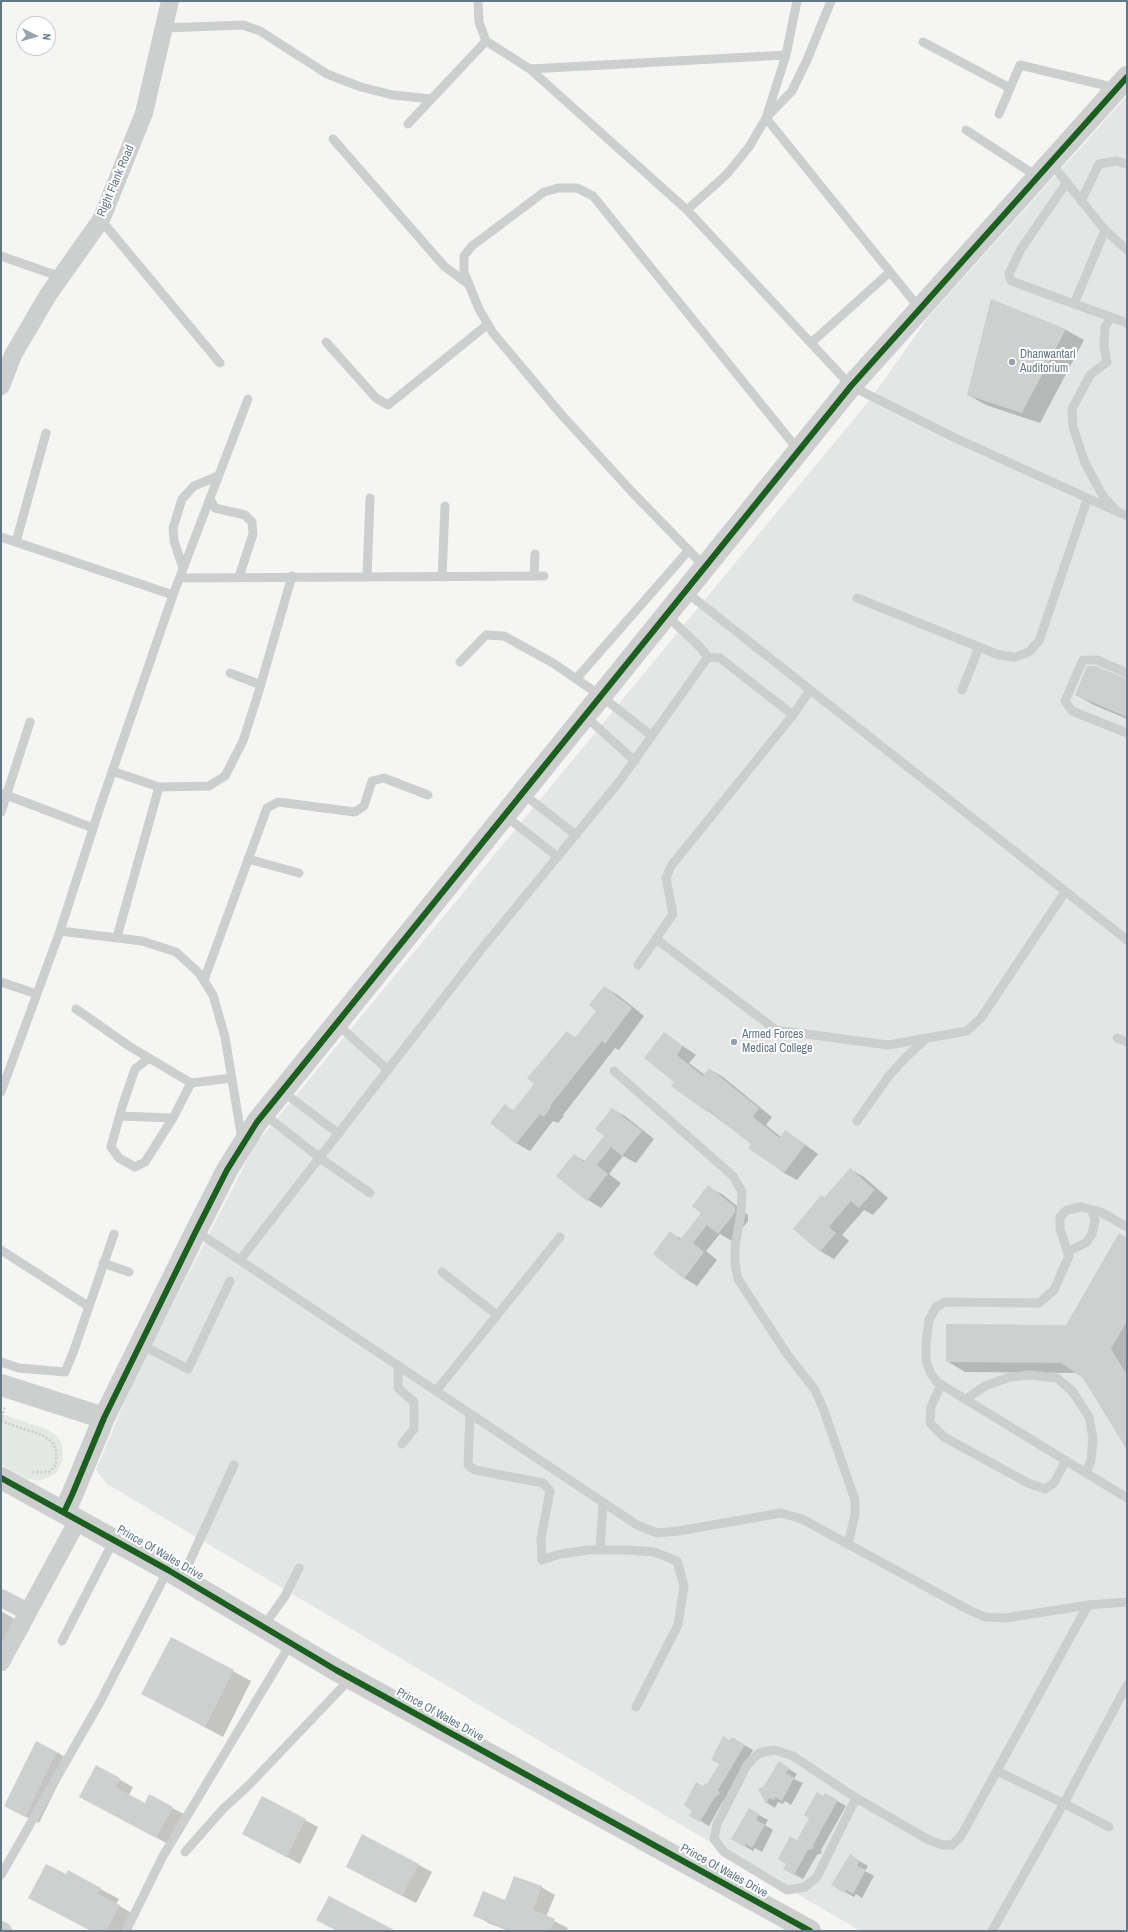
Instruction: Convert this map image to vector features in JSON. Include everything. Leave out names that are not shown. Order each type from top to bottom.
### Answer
[{"type":"street","name":"Right Flank Road","points":[[1,386],[13,355],[61,277],[101,220],[144,113],[170,1]]},
{"type":"street","points":[[1,1662],[28,1612],[71,1516],[72,1495],[104,1418],[227,1170],[264,1114],[685,591],[800,452],[851,386],[1122,83]]},
{"type":"street","points":[[1,1385],[104,1418]]},
{"type":"street","name":"Prince Of Wales Drive","points":[[1,1478],[175,1574],[351,1678],[810,1931]]},
{"type":"street","points":[[1,1598],[28,1612]]},
{"type":"lane","points":[[478,1],[479,22],[486,41],[530,69],[687,210],[851,386],[953,437],[1087,500],[1123,514]]},
{"type":"lane","points":[[687,210],[728,174],[749,147],[766,118],[786,55],[797,1]]},
{"type":"lane","points":[[766,118],[792,91],[807,60],[831,1]]},
{"type":"lane","points":[[164,28],[243,25],[260,31],[327,74],[361,87],[393,95],[432,99]]},
{"type":"lane","points":[[408,124],[486,41]]},
{"type":"lane","points":[[923,42],[1010,88]]},
{"type":"lane","points":[[530,69],[786,55]]},
{"type":"lane","points":[[999,114],[1020,65],[1122,83]]},
{"type":"lane","points":[[766,118],[920,309]]},
{"type":"lane","points":[[966,130],[1067,182],[1105,230],[1127,250]]},
{"type":"lane","points":[[333,139],[444,266],[468,284]]},
{"type":"lane","points":[[1081,201],[1100,164],[1116,161],[1127,164]]},
{"type":"lane","points":[[1067,182],[1021,249],[1009,274],[1011,281],[1127,323]]},
{"type":"lane","points":[[705,567],[632,492],[560,413],[488,324],[468,284],[464,272],[464,256],[472,246],[544,192],[558,188],[577,188],[593,196],[800,452]]},
{"type":"lane","points":[[101,220],[220,363]]},
{"type":"lane","points":[[1074,304],[1105,230]]},
{"type":"lane","points":[[1,256],[61,277]]},
{"type":"lane","points":[[811,343],[890,272]]},
{"type":"lane","points":[[1111,317],[1105,328],[1104,346],[1107,362],[1090,375],[1072,409],[1073,427],[1085,463],[1103,496],[1123,514]]},
{"type":"lane","points":[[326,342],[376,398],[388,405],[488,324]]},
{"type":"lane","points":[[1,1092],[60,931],[112,770],[173,595],[248,399]]},
{"type":"lane","points":[[16,542],[46,433]]},
{"type":"lane","points":[[183,568],[174,541],[173,528],[182,499],[194,486],[218,476]]},
{"type":"lane","points":[[367,577],[370,498]]},
{"type":"lane","points":[[210,499],[215,508],[245,515],[252,522],[253,534],[239,577]]},
{"type":"lane","points":[[857,598],[999,654],[1015,657],[1029,652],[1039,641],[1087,500]]},
{"type":"lane","points":[[442,577],[445,506]]},
{"type":"lane","points":[[1,536],[173,595]]},
{"type":"lane","points":[[576,679],[689,550]]},
{"type":"lane","points":[[534,576],[535,554]]},
{"type":"lane","points":[[180,578],[292,576],[544,576]]},
{"type":"lane","points":[[112,770],[159,787],[209,786],[225,776],[243,741],[261,685],[292,576]]},
{"type":"lane","points":[[685,591],[1127,940]]},
{"type":"lane","points":[[666,615],[698,645],[708,657],[720,658],[793,715]]},
{"type":"lane","points":[[460,662],[486,634],[504,636],[553,663],[601,696],[652,736]]},
{"type":"lane","points":[[962,690],[979,647]]},
{"type":"lane","points":[[240,1260],[480,951],[620,782],[708,657]]},
{"type":"lane","points":[[1127,673],[1097,660],[1083,660],[1065,701],[1072,711],[1127,733]]},
{"type":"lane","points":[[230,673],[261,685]]},
{"type":"lane","points":[[638,965],[673,914],[666,878],[671,866],[793,715],[810,690]]},
{"type":"lane","points":[[585,716],[634,761]]},
{"type":"lane","points":[[1,812],[4,794],[30,722]]},
{"type":"lane","points":[[204,980],[267,808],[278,802],[355,812],[364,806],[372,781],[384,778],[428,795]]},
{"type":"lane","points":[[117,937],[159,787]]},
{"type":"lane","points":[[522,793],[576,835]]},
{"type":"lane","points":[[4,794],[93,828]]},
{"type":"lane","points":[[504,815],[558,857]]},
{"type":"lane","points":[[248,859],[299,873]]},
{"type":"lane","points":[[656,939],[776,1030],[888,1045],[967,1031],[981,1018],[1065,892]]},
{"type":"lane","points":[[60,931],[142,941],[176,952],[199,973],[213,995],[223,1030],[243,1145]]},
{"type":"lane","points":[[1,982],[37,994]]},
{"type":"lane","points":[[76,1009],[149,1058],[191,1083],[232,1078]]},
{"type":"lane","points":[[337,1024],[388,1070]]},
{"type":"lane","points":[[857,1121],[888,1077],[906,1057],[927,1038]]},
{"type":"lane","points":[[1117,1038],[1127,1042]]},
{"type":"lane","points":[[149,1058],[135,1069],[120,1116],[111,1147],[119,1158],[135,1167],[145,1162],[173,1118],[191,1083]]},
{"type":"lane","points":[[614,1071],[733,1176],[742,1192],[741,1213],[735,1247],[735,1264],[738,1279],[787,1354],[815,1390],[824,1408],[855,1500],[855,1515],[848,1544]]},
{"type":"lane","points":[[282,1091],[339,1134]]},
{"type":"lane","points":[[264,1114],[320,1158],[370,1193]]},
{"type":"lane","points":[[120,1116],[173,1118]]},
{"type":"lane","points":[[1127,1227],[1101,1212],[1081,1207],[1067,1210],[1060,1217],[1060,1228],[1069,1256],[1054,1290],[1039,1303],[945,1302],[936,1307],[929,1320],[926,1344],[926,1361],[931,1374],[941,1384],[1127,1498]]},
{"type":"lane","points":[[1067,1252],[1087,1242],[1092,1234],[1095,1221],[1092,1210]]},
{"type":"lane","points":[[196,1231],[637,1525],[657,1532],[678,1531],[780,1513],[802,1519],[967,1610],[985,1617],[1006,1618],[1088,1605],[1127,1602]]},
{"type":"lane","points":[[1,1362],[19,1368],[65,1372],[73,1354],[88,1306],[114,1234]]},
{"type":"lane","points":[[436,1391],[560,1237]]},
{"type":"lane","points":[[1,1250],[88,1306]]},
{"type":"lane","points":[[103,1263],[129,1272]]},
{"type":"lane","points":[[442,1272],[497,1315]]},
{"type":"lane","points":[[140,1344],[188,1369],[230,1280]]},
{"type":"lane","points":[[398,1365],[398,1388],[414,1402],[414,1429],[402,1444]]},
{"type":"lane","points":[[966,1399],[985,1386],[1010,1377],[1030,1375],[1057,1378],[1073,1392],[1089,1417],[1093,1438],[1091,1460],[1086,1473]]},
{"type":"lane","points":[[941,1384],[931,1407],[930,1423],[944,1437],[1028,1483],[1045,1489],[1054,1483],[1066,1460]]},
{"type":"lane","points":[[470,1414],[468,1465],[475,1470],[543,1483],[550,1492],[541,1538],[542,1560],[560,1554],[600,1550],[654,1552],[677,1561],[684,1586],[678,1625],[636,1707]]},
{"type":"lane","points":[[1,1875],[175,1574],[234,1465]]},
{"type":"lane","points":[[600,1550],[603,1503]]},
{"type":"lane","points":[[62,1641],[114,1540]]},
{"type":"lane","points":[[263,1627],[285,1596],[299,1568]]},
{"type":"lane","points":[[856,1798],[818,1877],[805,1887],[787,1890],[724,1852],[714,1839],[717,1824],[746,1765],[759,1753],[774,1750],[793,1756],[856,1798],[929,1840],[942,1845],[952,1845],[961,1836],[1088,1605]]},
{"type":"lane","points":[[126,1931],[163,1856],[291,1643]]},
{"type":"lane","points":[[185,1852],[223,1809],[249,1785],[351,1678]]},
{"type":"lane","points":[[992,1931],[1064,1803],[1127,1685]]},
{"type":"lane","points":[[997,1771],[1064,1803],[1109,1827]]},
{"type":"path","points":[[1,1421],[42,1435],[52,1442],[56,1449],[56,1465],[49,1472],[32,1473],[26,1470]]},
{"type":"shaded area","name":"Armed Forces Medical College","points":[[1127,96],[1127,1931],[860,1931],[107,1484],[96,1470],[135,1377],[255,1145],[872,397],[930,315]]},
{"type":"shaded area","points":[[1,1414],[46,1429],[56,1435],[62,1444],[63,1460],[56,1473],[37,1481],[25,1478],[1,1464]]},
{"type":"building","name":"Dhanwantari Auditorium","points":[[991,299],[1066,329],[1022,413],[967,395]]},
{"type":"building","points":[[1087,666],[1096,666],[1127,679],[1127,717],[1075,695]]},
{"type":"building","points":[[604,986],[632,1008],[605,1044],[602,1041],[550,1106],[551,1107],[544,1117],[540,1114],[516,1144],[490,1123],[505,1104],[513,1111],[534,1084],[527,1078],[567,1031],[575,1038],[596,1011],[589,1005]]},
{"type":"building","points":[[664,1032],[683,1046],[677,1055],[703,1076],[709,1068],[759,1108],[753,1117],[780,1138],[785,1130],[805,1145],[784,1173],[748,1148],[751,1144],[708,1110],[707,1112],[671,1086],[674,1082],[644,1058]]},
{"type":"building","points":[[612,1108],[642,1131],[622,1156],[611,1147],[597,1165],[608,1174],[587,1201],[556,1176],[574,1154],[584,1162],[604,1136],[595,1129]]},
{"type":"building","points":[[850,1168],[875,1190],[859,1208],[851,1201],[829,1227],[836,1233],[820,1252],[793,1229],[821,1195],[824,1198]]},
{"type":"building","points":[[708,1185],[735,1207],[735,1213],[718,1234],[707,1225],[693,1243],[704,1252],[684,1279],[653,1254],[670,1231],[680,1240],[701,1213],[692,1206]]},
{"type":"building","points":[[1119,1233],[1127,1238],[1127,1321],[1111,1349],[1127,1375],[1127,1450],[1083,1378],[1061,1363],[946,1362],[946,1324],[1066,1325]]},
{"type":"building","points":[[171,1637],[234,1670],[205,1727],[141,1694]]},
{"type":"building","points":[[723,1736],[729,1740],[732,1737],[745,1745],[718,1790],[720,1794],[715,1797],[700,1822],[689,1816],[692,1811],[684,1805],[696,1782],[703,1786],[705,1783],[707,1784],[719,1764],[711,1760]]},
{"type":"building","points":[[36,1741],[57,1752],[25,1817],[4,1806]]},
{"type":"building","points":[[779,1761],[789,1768],[786,1773],[794,1778],[782,1801],[775,1797],[774,1800],[769,1798],[766,1804],[758,1789],[764,1786]]},
{"type":"building","points":[[96,1765],[120,1778],[116,1787],[145,1803],[149,1794],[173,1807],[156,1838],[79,1797]]},
{"type":"building","points":[[817,1792],[823,1796],[825,1793],[838,1800],[813,1845],[814,1848],[808,1850],[794,1875],[783,1869],[786,1864],[778,1859],[790,1836],[797,1840],[809,1818],[804,1815]]},
{"type":"building","points":[[262,1796],[306,1819],[286,1857],[242,1834]]},
{"type":"building","points":[[749,1808],[759,1814],[756,1820],[765,1825],[752,1848],[746,1844],[744,1847],[731,1839]]},
{"type":"building","points":[[362,1834],[419,1864],[402,1896],[346,1867]]},
{"type":"building","points":[[850,1854],[860,1861],[857,1866],[866,1870],[853,1894],[846,1890],[845,1893],[831,1885]]},
{"type":"building","points":[[46,1864],[66,1874],[68,1870],[101,1888],[98,1894],[120,1905],[106,1931],[91,1931],[28,1898]]},
{"type":"building","points":[[514,1876],[542,1886],[533,1910],[555,1919],[550,1931],[513,1931],[473,1916],[483,1891],[505,1900]]},
{"type":"building","points":[[329,1896],[396,1931],[337,1931],[316,1920]]},
{"type":"cycle path","points":[[64,1512],[104,1418],[196,1231],[227,1170],[257,1122],[851,386],[1127,77]]},
{"type":"cycle path","points":[[1,1478],[168,1570],[336,1670],[810,1931]]},
{"type":"place","name":"Dhanwantari Auditorium","points":[[1012,362]]},
{"type":"place","name":"Armed Forces Medical College","points":[[734,1042]]}]
